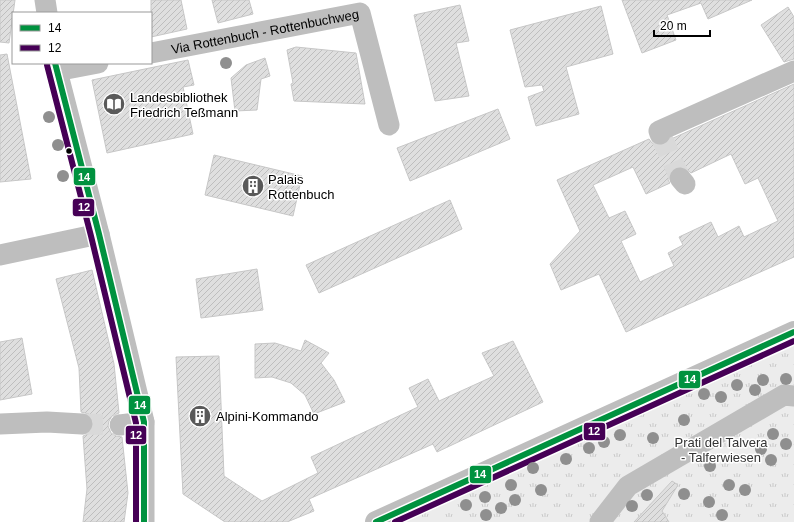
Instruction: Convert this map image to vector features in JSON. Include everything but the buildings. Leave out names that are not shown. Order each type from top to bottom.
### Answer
[{"type":"main road","points":[[376,522],[794,332]]},
{"type":"street","points":[[45,0],[47,12]]},
{"type":"street","name":"Via Rottenbuch - Rottenbuchweg","points":[[152,53],[360,13],[389,125]]},
{"type":"street","points":[[87,64],[55,67],[100,234],[144,422],[144,522]]},
{"type":"street","points":[[660,134],[659,131],[794,71]]},
{"type":"street","points":[[0,255],[100,234]]},
{"type":"street","points":[[600,522],[628,486],[784,395],[794,396]]},
{"type":"street","points":[[0,424],[47,422],[82,424]]},
{"type":"street","points":[[120,424],[144,422]]},
{"type":"green space","name":"Prati del Talvera - Talferwiesen","points":[[794,335],[794,522],[405,522],[502,471]]},
{"type":"tunnel","points":[[660,134],[680,178]]},
{"type":"tunnel","points":[[82,424],[120,425]]},
{"type":"transit line","name":"14","points":[[55,64],[99,234],[144,422],[144,522]]},
{"type":"transit line","name":"12","points":[[47,65],[91,236],[136,423],[136,522]]},
{"type":"transit line","name":"14","points":[[376,522],[794,332]]},
{"type":"transit line","name":"12","points":[[395,522],[794,341]]},
{"type":"place","name":"Landesbibliothek Friedrich Teßmann","points":[[114,104]]},
{"type":"place","name":"Palais Rottenbuch","points":[[253,186]]},
{"type":"place","name":"Alpini-Kommando","points":[[200,416]]}]
